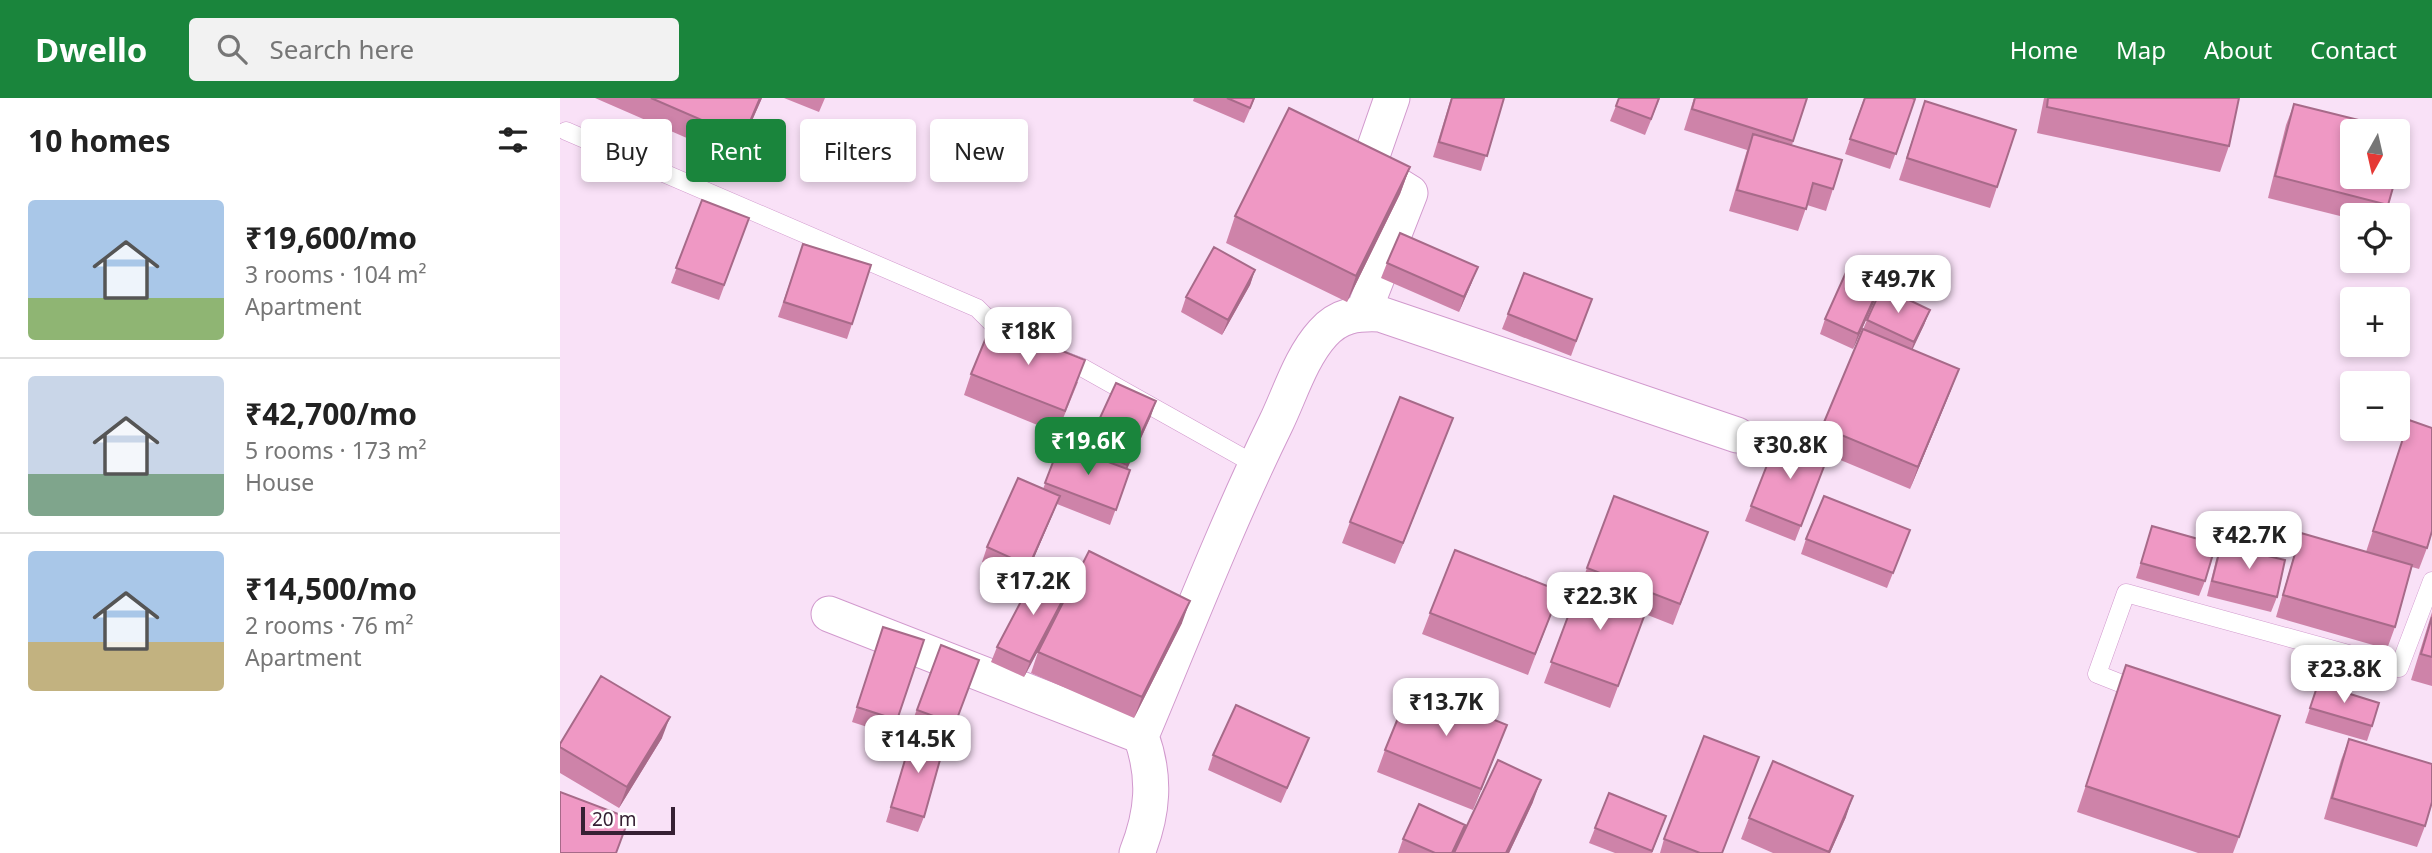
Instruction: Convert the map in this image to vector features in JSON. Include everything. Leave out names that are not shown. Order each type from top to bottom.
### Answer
[{"type":"street","points":[[1363,313],[1410,193],[1368,167],[1392,98]]},
{"type":"street","points":[[1137,853],[1148,827],[1153,789],[1150,760],[1141,736],[1255,465],[1308,356],[1323,334],[1342,317],[1363,313],[1380,314],[1737,435]]},
{"type":"street","points":[[829,614],[1141,736]]},
{"type":"lane","points":[[566,131],[977,308],[1005,339],[1083,368],[1255,465]]},
{"type":"lane","points":[[2158,698],[2096,674],[2126,593],[2399,668],[2432,581]]},
{"type":"building","points":[[651,98],[760,98],[751,119],[699,119]]},
{"type":"building","points":[[1227,98],[1254,98],[1250,108]]},
{"type":"building","points":[[1452,98],[1504,98],[1487,156],[1439,142]]},
{"type":"building","points":[[1619,98],[1659,98],[1651,119],[1616,106]]},
{"type":"building","points":[[1695,98],[1807,98],[1793,141],[1692,109]]},
{"type":"building","points":[[1865,98],[1915,99],[1896,154],[1850,139]]},
{"type":"building","points":[[2048,98],[2239,98],[2229,146],[2047,107]]},
{"type":"building","points":[[1925,101],[2016,130],[1997,187],[1907,158]]},
{"type":"building","points":[[2294,104],[2355,119],[2340,119],[2340,189],[2393,189],[2389,203],[2380,203],[2275,176]]},
{"type":"building","points":[[1289,108],[1410,167],[1356,276],[1235,216]]},
{"type":"building","points":[[1753,134],[1842,160],[1833,189],[1813,183],[1806,209],[1737,190]]},
{"type":"building","points":[[702,200],[749,218],[724,285],[676,268]]},
{"type":"building","points":[[1400,233],[1478,267],[1464,297],[1387,263]]},
{"type":"building","points":[[803,244],[871,265],[852,324],[784,302]]},
{"type":"building","points":[[1214,247],[1255,270],[1228,320],[1186,297]]},
{"type":"building","points":[[1847,270],[1880,285],[1858,334],[1825,319]]},
{"type":"building","points":[[1524,273],[1592,299],[1576,341],[1508,314]]},
{"type":"building","points":[[1882,287],[1930,310],[1914,342],[1867,320]]},
{"type":"building","points":[[992,323],[1085,360],[1065,411],[971,374]]},
{"type":"building","points":[[1863,329],[1959,369],[1918,467],[1822,427]]},
{"type":"building","points":[[1116,383],[1156,401],[1127,465],[1087,446]]},
{"type":"building","points":[[1400,397],[1453,418],[1403,543],[1350,522]]},
{"type":"building","points":[[2410,420],[2432,428],[2432,531],[2427,548],[2373,531],[2402,441],[2410,441]]},
{"type":"building","points":[[1778,437],[1828,456],[1801,526],[1751,506]]},
{"type":"building","points":[[1060,444],[1130,470],[1116,510],[1045,483]]},
{"type":"building","points":[[1018,478],[1060,496],[1029,566],[987,547]]},
{"type":"building","points":[[1614,496],[1708,532],[1680,604],[1587,568]]},
{"type":"building","points":[[1824,496],[1910,530],[1893,573],[1806,539]]},
{"type":"building","points":[[2152,526],[2216,544],[2205,581],[2141,563]]},
{"type":"building","points":[[2301,533],[2412,565],[2395,627],[2283,595]]},
{"type":"building","points":[[2221,545],[2285,560],[2277,597],[2212,581]]},
{"type":"building","points":[[1455,550],[1560,591],[1535,654],[1430,613]]},
{"type":"building","points":[[1089,551],[1190,601],[1142,697],[1038,652]]},
{"type":"building","points":[[1037,571],[1068,590],[1030,662],[997,647]]},
{"type":"building","points":[[1582,579],[1649,603],[1618,686],[1551,662]]},
{"type":"building","points":[[2432,617],[2432,657],[2421,654]]},
{"type":"building","points":[[883,627],[924,640],[897,720],[857,707]]},
{"type":"building","points":[[941,645],[979,660],[955,724],[917,710]]},
{"type":"building","points":[[2126,665],[2280,716],[2239,837],[2086,786]]},
{"type":"building","points":[[601,676],[670,717],[627,787],[560,747]]},
{"type":"building","points":[[2318,684],[2379,703],[2372,726],[2310,708]]},
{"type":"building","points":[[1411,686],[1507,725],[1481,789],[1385,750]]},
{"type":"building","points":[[1236,705],[1309,738],[1287,788],[1213,755]]},
{"type":"building","points":[[913,733],[945,742],[924,817],[891,807]]},
{"type":"building","points":[[1704,736],[1759,757],[1722,853],[1700,853],[1664,839]]},
{"type":"building","points":[[2349,739],[2432,764],[2432,802],[2425,826],[2332,798]]},
{"type":"building","points":[[1498,760],[1541,780],[1506,853],[1454,853]]},
{"type":"building","points":[[1773,761],[1853,796],[1829,852],[1749,818]]},
{"type":"building","points":[[560,792],[629,818],[616,853],[560,853]]},
{"type":"building","points":[[1609,793],[1666,816],[1652,851],[1595,828]]},
{"type":"building","points":[[1419,804],[1465,825],[1452,853],[1435,853],[1403,839]]}]
